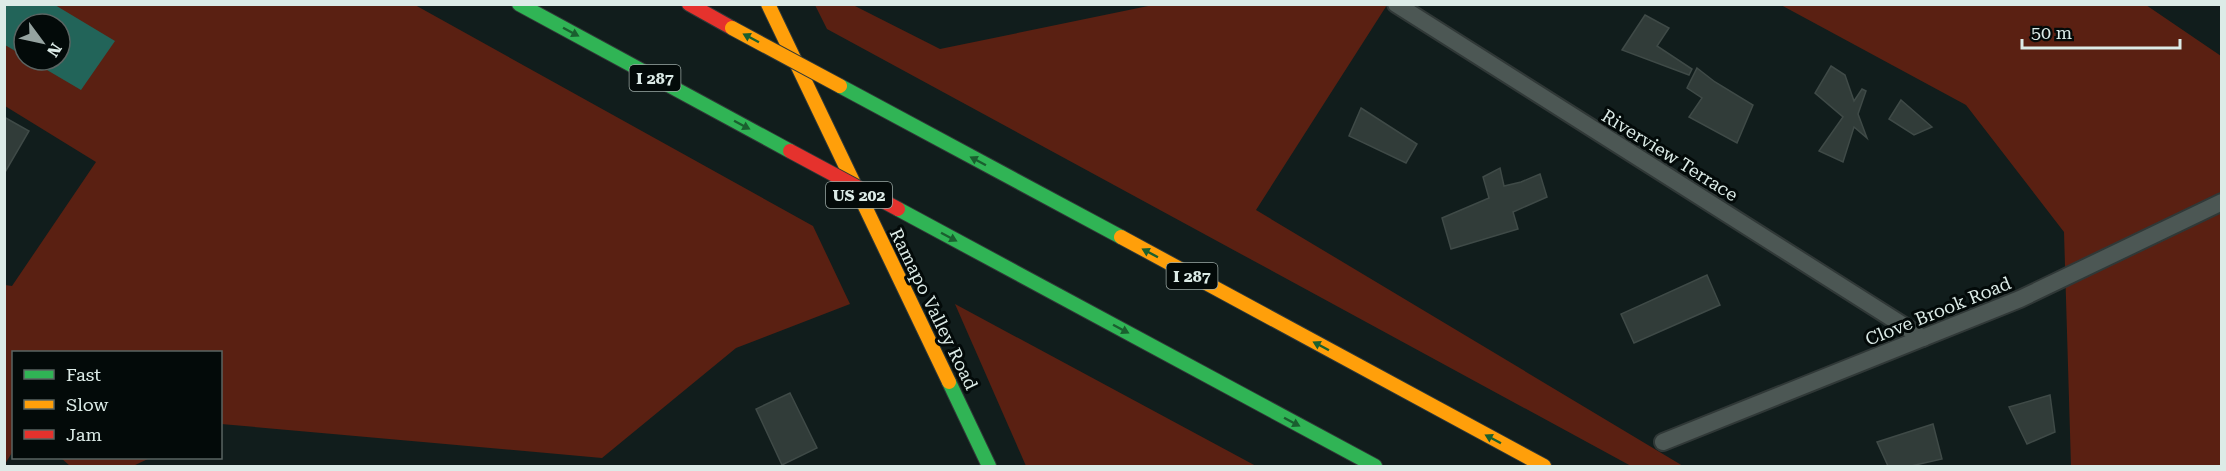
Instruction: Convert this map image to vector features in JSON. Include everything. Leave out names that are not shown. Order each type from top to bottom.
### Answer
[{"type":"main road","name":"I 287","points":[[519,4],[1374,466]]},
{"type":"main road","name":"I 287","points":[[689,4],[1544,466]]},
{"type":"main road","name":"Ramapo Valley Road","points":[[768,4],[989,466]]},
{"type":"street","name":"Riverview Terrace","points":[[1396,4],[1923,338]]},
{"type":"street","name":"Clove Brook Road","points":[[1663,442],[2020,299],[2222,202]]},
{"type":"shaded area","points":[[5,4],[55,5],[67,12],[12,12],[12,49],[5,45]]},
{"type":"shaded area","points":[[5,5],[415,5],[813,226],[850,304],[736,348],[602,458],[222,424],[222,351],[12,351],[12,453],[5,464],[5,285],[12,286],[96,162],[5,106]]},
{"type":"shaded area","points":[[815,5],[853,5],[940,49],[1153,5],[1387,5],[1256,210],[1683,466],[1631,466],[827,29]]},
{"type":"shaded area","points":[[1781,5],[2146,5],[2221,56],[2221,466],[2071,466],[2064,232],[1966,105]]},
{"type":"shaded area","points":[[72,15],[115,41],[81,90],[50,72],[72,72]]},
{"type":"shaded area","points":[[955,304],[1256,466],[1026,466]]},
{"type":"shaded area","points":[[62,459],[148,459],[133,466],[70,466]]},
{"type":"building","points":[[1645,15],[1669,28],[1657,46],[1692,69],[1689,75],[1622,50]]},
{"type":"building","points":[[1831,66],[1845,75],[1854,101],[1862,89],[1866,91],[1858,114],[1867,138],[1854,127],[1843,162],[1819,151],[1843,117],[1815,93]]},
{"type":"building","points":[[1697,68],[1753,105],[1737,143],[1689,117],[1702,98],[1687,88]]},
{"type":"building","points":[[1901,100],[1932,127],[1914,135],[1889,119]]},
{"type":"building","points":[[1361,108],[1417,144],[1406,163],[1349,136]]},
{"type":"building","points":[[4,117],[29,131],[4,174]]},
{"type":"building","points":[[1500,168],[1504,186],[1540,174],[1547,197],[1513,212],[1518,229],[1451,249],[1442,218],[1489,198],[1483,177]]},
{"type":"building","points":[[1707,275],[1720,305],[1634,343],[1621,314]]},
{"type":"building","points":[[790,393],[817,448],[782,465],[756,409]]},
{"type":"building","points":[[2050,395],[2055,432],[2027,444],[2009,407]]},
{"type":"building","points":[[1933,424],[1942,459],[1911,466],[1888,466],[1877,442]]},
{"type":"traffic: fast","points":[[519,4],[790,151]]},
{"type":"traffic: fast","points":[[840,86],[1121,237]]},
{"type":"traffic: fast","points":[[898,209],[1375,466]]},
{"type":"traffic: fast","points":[[949,382],[989,466]]},
{"type":"traffic: slow","points":[[768,4],[949,382]]},
{"type":"traffic: slow","points":[[732,28],[840,86]]},
{"type":"traffic: slow","points":[[1121,237],[1544,466]]},
{"type":"traffic: jam","points":[[689,4],[732,28]]},
{"type":"traffic: jam","points":[[790,151],[898,209]]}]
